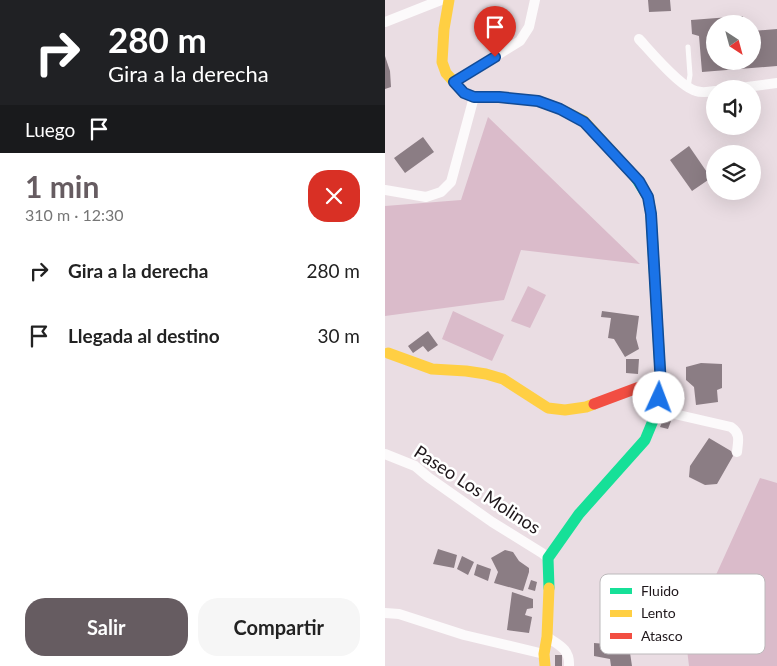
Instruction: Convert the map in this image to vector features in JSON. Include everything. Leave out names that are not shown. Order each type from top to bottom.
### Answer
[{"type":"street","points":[[385,22],[441,0]]},
{"type":"street","points":[[385,190],[426,197],[441,192],[451,182],[474,97],[464,93],[446,73],[442,62],[444,29],[449,0]]},
{"type":"street","points":[[454,82],[520,41],[529,27],[535,0]]},
{"type":"street","points":[[639,39],[688,88],[697,92],[706,92]]},
{"type":"street","points":[[761,85],[777,83]]},
{"type":"street","name":"Paseo Los Molinos","points":[[474,97],[499,97],[538,101],[560,109],[584,122],[639,181],[648,197],[651,214],[661,380],[657,411],[645,440],[579,514],[548,558],[549,591],[547,637],[544,654],[545,666]]},
{"type":"street","points":[[388,353],[432,369],[486,374],[503,379],[548,408],[565,410],[586,407],[661,380]]},
{"type":"street","points":[[657,411],[670,412],[731,427],[737,431],[739,437],[737,452]]},
{"type":"street","name":"Paseo Los Molinos","points":[[385,454],[415,466],[492,522],[548,558]]},
{"type":"street","points":[[385,613],[399,614],[464,635],[544,654]]},
{"type":"street","points":[[547,637],[565,649],[569,666]]},
{"type":"lane","points":[[688,47],[690,75],[688,88]]},
{"type":"shaded area","points":[[488,117],[640,264],[521,250],[504,300],[385,316],[385,206],[461,200]]},
{"type":"shaded area","points":[[528,286],[546,295],[530,328],[511,321]]},
{"type":"shaded area","points":[[453,311],[504,335],[492,361],[442,339]]},
{"type":"shaded area","points":[[760,478],[777,483],[777,666],[689,666],[688,654],[765,654],[765,574],[716,574]]},
{"type":"building","points":[[648,0],[670,0],[671,11],[649,12]]},
{"type":"building","points":[[706,19],[706,70],[727,70],[702,72],[699,36],[692,34],[691,20]]},
{"type":"building","points":[[777,29],[777,66],[761,67],[761,30]]},
{"type":"building","points":[[385,56],[390,71],[391,87],[385,89]]},
{"type":"building","points":[[423,137],[434,152],[405,173],[394,158]]},
{"type":"building","points":[[689,146],[706,171],[706,181],[692,191],[670,160]]},
{"type":"building","points":[[602,311],[639,316],[636,338],[639,349],[625,357],[614,339],[608,338],[611,318],[601,317]]},
{"type":"building","points":[[428,331],[438,345],[428,352],[423,346],[413,353],[408,346]]},
{"type":"building","points":[[626,359],[639,359],[638,374],[626,373]]},
{"type":"building","points":[[701,363],[722,364],[722,388],[717,390],[718,402],[696,405],[694,387],[686,380],[686,367]]},
{"type":"building","points":[[663,420],[671,421],[668,429],[660,427]]},
{"type":"building","points":[[709,438],[731,451],[733,456],[717,484],[705,485],[689,477],[690,466]]},
{"type":"building","points":[[438,549],[457,555],[454,568],[433,564]]},
{"type":"building","points":[[505,550],[513,552],[519,561],[529,568],[523,591],[494,583],[498,572],[491,558]]},
{"type":"building","points":[[462,556],[474,562],[468,575],[457,569]]},
{"type":"building","points":[[477,564],[491,569],[488,581],[474,575]]},
{"type":"building","points":[[531,580],[537,582],[535,591],[528,589]]},
{"type":"building","points":[[512,592],[533,599],[533,608],[527,609],[525,615],[532,617],[529,633],[507,630]]},
{"type":"building","points":[[594,643],[600,644],[600,654],[630,654],[632,666],[611,666],[610,659],[594,656]]},
{"type":"building","points":[[555,655],[562,655],[562,666],[555,666]]},
{"type":"traffic: fast","points":[[549,588],[548,558],[579,514],[645,440],[657,411],[661,386],[651,214],[648,197],[636,178]]},
{"type":"traffic: slow","points":[[449,0],[444,29],[442,62],[446,73],[464,93],[474,97],[499,97],[538,101],[560,109],[584,121],[636,178]]},
{"type":"traffic: slow","points":[[388,353],[432,369],[466,371],[503,379],[548,408],[565,410],[594,404]]},
{"type":"traffic: slow","points":[[545,666],[544,654],[547,637],[549,588]]},
{"type":"traffic: jam","points":[[594,404],[661,379]]},
{"type":"route","points":[[495,57],[454,82],[464,93],[474,97],[499,97],[538,101],[560,109],[584,122],[639,181],[648,197],[651,214],[661,380],[659,398]]}]
